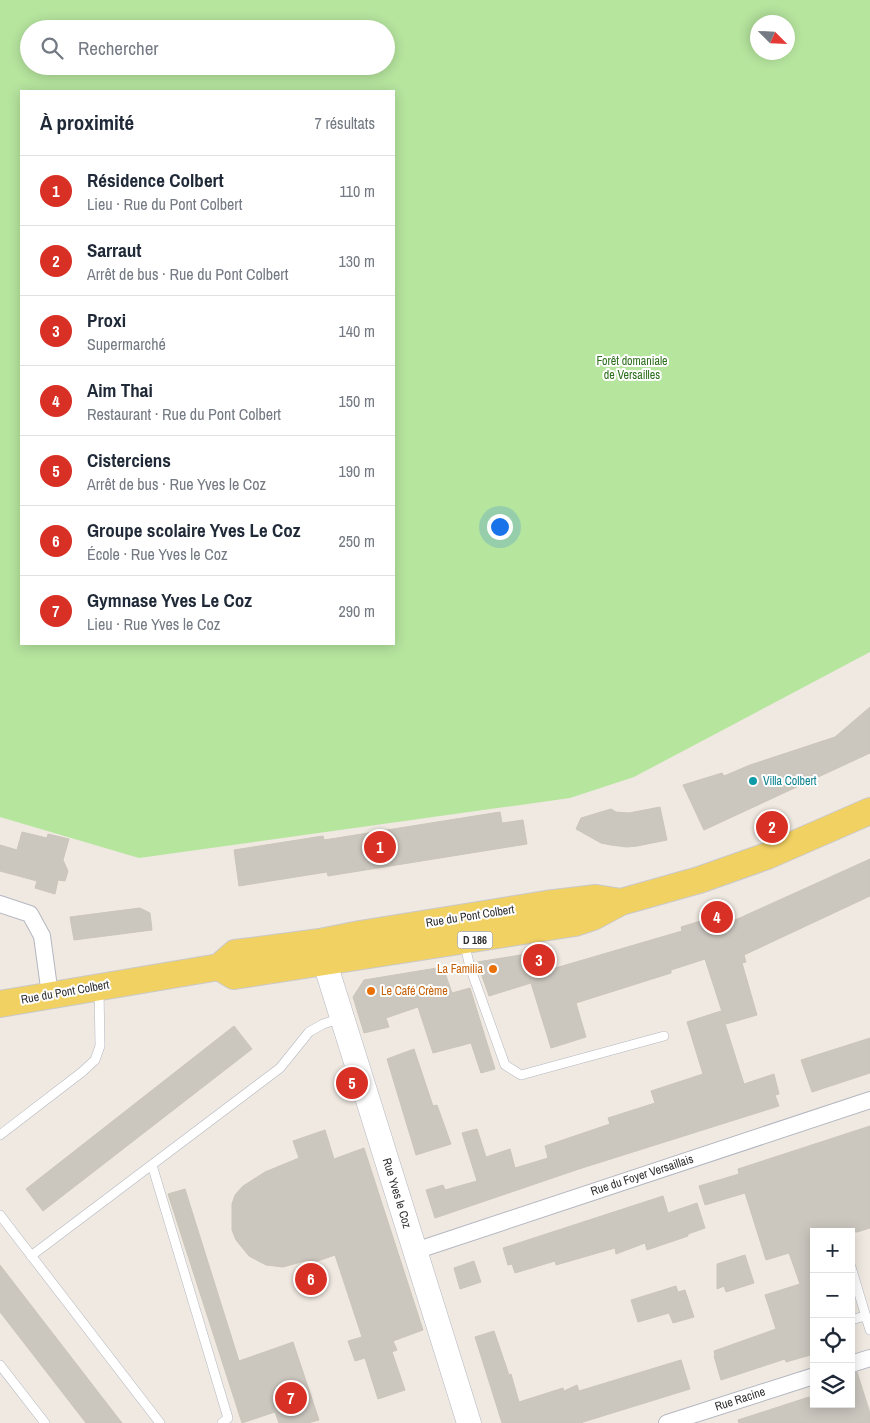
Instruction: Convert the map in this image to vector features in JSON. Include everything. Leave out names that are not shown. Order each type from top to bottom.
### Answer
[{"type":"main road","name":"Rue du Pont Colbert","points":[[0,1004],[219,966],[235,953],[323,952],[464,941],[575,923],[593,917],[621,902],[699,880],[767,856],[870,811]]},
{"type":"main road","name":"Rue du Pont Colbert","points":[[323,952],[380,930],[596,898],[621,902]]},
{"type":"main road","name":"Rue Yves le Coz","points":[[323,952],[469,1423]]},
{"type":"street","points":[[0,904],[30,914],[42,936],[50,995]]},
{"type":"street","name":"Rue du Foyer Versaillais","points":[[415,1251],[870,1100]]},
{"type":"street","points":[[854,1363],[870,1358]]},
{"type":"street","name":"Rue Racine","points":[[667,1423],[810,1377]]},
{"type":"lane","points":[[464,941],[470,967],[505,1065],[521,1075],[664,1036]]},
{"type":"lane","points":[[0,1135],[95,1060],[100,1046],[99,986]]},
{"type":"lane","points":[[31,1256],[280,1068],[309,1032],[323,1024],[342,1018]]},
{"type":"lane","points":[[152,1165],[228,1418],[222,1423]]},
{"type":"lane","points":[[0,1215],[160,1423]]},
{"type":"lane","points":[[852,1273],[870,1330]]},
{"type":"lane","points":[[860,1299],[870,1296]]},
{"type":"lane","points":[[855,1319],[866,1316]]},
{"type":"lane","points":[[0,1365],[45,1423]]},
{"type":"green space","name":"Forêt domaniale de Versailles","points":[[0,0],[870,0],[870,652],[634,777],[570,798],[139,858],[0,817]]},
{"type":"building","name":"Villa Colbert","points":[[870,707],[870,753],[704,830],[683,785],[722,773],[724,776],[750,765],[835,737]]},
{"type":"building","points":[[660,807],[667,840],[627,847],[601,843],[576,829],[581,818],[611,809],[616,812],[629,813]]},
{"type":"building","points":[[500,812],[502,823],[523,820],[527,844],[328,876],[327,872],[239,886],[234,850],[323,836],[324,840]]},
{"type":"building","points":[[22,832],[47,838],[48,834],[69,839],[63,860],[68,871],[65,881],[58,880],[55,894],[35,888],[37,881],[0,871],[0,845],[17,850]]},
{"type":"building","points":[[870,859],[870,896],[744,955],[746,962],[742,963],[757,1015],[726,1024],[705,959],[671,970],[671,973],[576,1003],[586,1037],[551,1048],[531,983],[489,996],[477,962],[546,951],[552,969],[682,931],[681,927],[707,919],[705,912],[727,905],[733,921]]},
{"type":"building","points":[[140,908],[150,913],[152,930],[74,940],[70,917]]},
{"type":"building","points":[[443,967],[452,993],[470,988],[495,1069],[481,1073],[471,1043],[433,1053],[418,1007],[386,1018],[389,1027],[364,1033],[353,997],[364,980]]},
{"type":"building","points":[[721,1011],[744,1084],[774,1074],[779,1094],[775,1095],[779,1106],[579,1169],[435,1218],[426,1190],[443,1185],[445,1190],[477,1181],[462,1133],[477,1129],[486,1157],[510,1149],[515,1168],[548,1158],[545,1146],[610,1124],[608,1118],[655,1103],[651,1091],[703,1074],[687,1022]]},
{"type":"building","points":[[234,1026],[252,1049],[43,1211],[26,1189]]},
{"type":"building","points":[[870,1038],[870,1073],[812,1092],[801,1060]]},
{"type":"building","points":[[414,1049],[433,1106],[437,1105],[451,1144],[416,1155],[387,1059]]},
{"type":"building","points":[[870,1126],[870,1228],[855,1232],[855,1228],[810,1228],[810,1355],[786,1362],[785,1359],[721,1380],[714,1351],[776,1329],[765,1295],[800,1284],[789,1253],[766,1260],[745,1193],[705,1205],[699,1186],[739,1174],[738,1169]]},
{"type":"building","points":[[325,1130],[334,1159],[364,1148],[423,1330],[393,1341],[397,1350],[392,1352],[405,1390],[378,1399],[365,1358],[355,1361],[348,1341],[362,1337],[335,1255],[309,1264],[308,1260],[283,1267],[266,1265],[249,1256],[236,1240],[232,1230],[232,1204],[235,1195],[243,1186],[265,1172],[299,1158],[293,1141]]},
{"type":"building","points":[[185,1189],[239,1361],[293,1342],[319,1420],[308,1423],[279,1423],[275,1412],[242,1423],[168,1194]]},
{"type":"building","points":[[663,1196],[668,1213],[697,1203],[705,1228],[647,1250],[645,1243],[616,1254],[615,1248],[556,1265],[555,1261],[515,1273],[512,1264],[508,1265],[503,1248]]},
{"type":"building","points":[[745,1255],[754,1283],[726,1292],[724,1286],[717,1289],[717,1264]]},
{"type":"building","points":[[474,1261],[481,1282],[460,1289],[454,1268]]},
{"type":"building","points":[[0,1265],[122,1423],[86,1423],[0,1312]]},
{"type":"building","points":[[676,1286],[678,1292],[685,1290],[694,1317],[673,1323],[669,1313],[638,1322],[631,1300]]},
{"type":"building","points":[[494,1331],[509,1375],[511,1374],[519,1402],[563,1388],[564,1391],[577,1385],[579,1391],[681,1360],[690,1389],[580,1423],[502,1423],[475,1337]]},
{"type":"building","points":[[857,1372],[870,1413],[870,1423],[739,1423],[738,1420],[809,1397],[810,1408],[855,1408],[855,1373]]},
{"type":"place","name":"Villa Colbert","points":[[753,781]]},
{"type":"place","name":"Sarraut","points":[[772,827]]},
{"type":"place","name":"Résidence Colbert","points":[[380,847]]},
{"type":"place","name":"Aim Thai","points":[[717,917]]},
{"type":"place","name":"Proxi","points":[[539,960]]},
{"type":"place","name":"La Familia","points":[[493,969]]},
{"type":"place","name":"Le Café Crème","points":[[371,991]]},
{"type":"place","name":"Cisterciens","points":[[352,1083]]},
{"type":"place","name":"Groupe scolaire Yves Le Coz","points":[[311,1279]]},
{"type":"place","name":"Gymnase Yves Le Coz","points":[[291,1398]]}]
